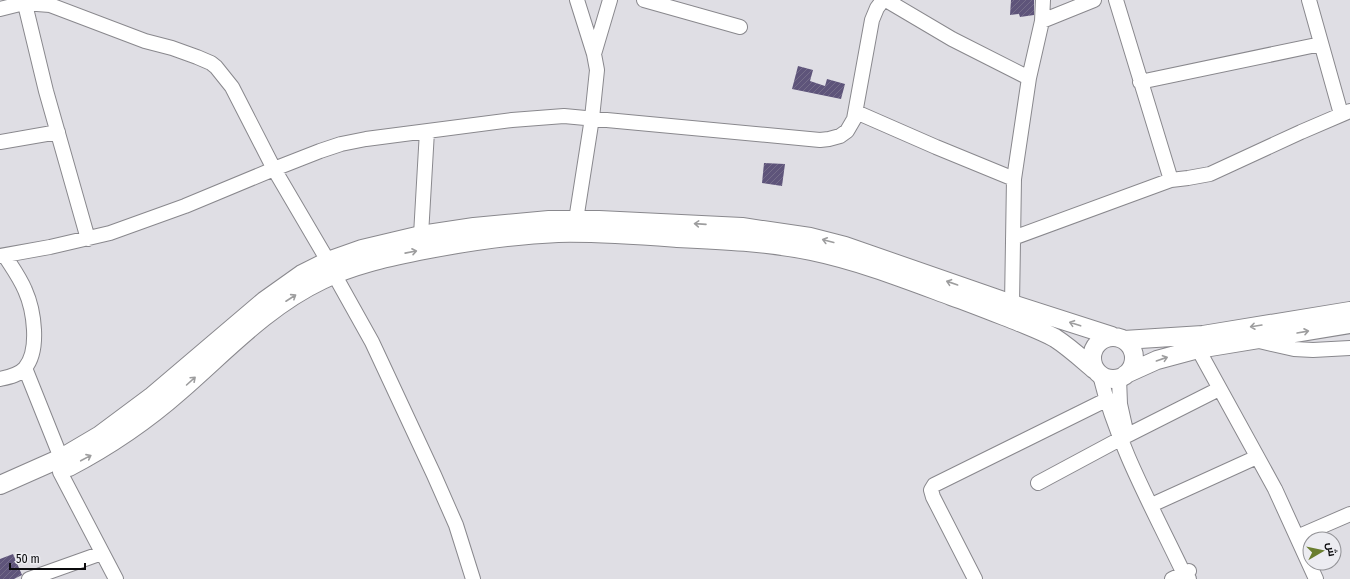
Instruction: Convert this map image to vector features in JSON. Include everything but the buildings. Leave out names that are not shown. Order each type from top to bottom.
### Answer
[{"type":"main road","points":[[0,486],[104,448],[143,421],[278,306],[331,268],[362,249],[421,235],[474,227],[533,221],[576,220],[742,227],[810,237],[845,246],[1012,304],[1118,338],[1132,348],[1134,359],[1133,365],[1123,376]]},
{"type":"main road","points":[[331,268],[466,241],[529,235],[590,233],[772,244],[815,252],[877,270],[991,311],[1052,336],[1097,372],[1112,379],[1123,376],[1157,360],[1198,349],[1350,324]]},
{"type":"main road","points":[[1097,372],[1092,364],[1093,351],[1100,340],[1203,335],[1350,311]]},
{"type":"main road","points":[[0,497],[60,465]]},
{"type":"street","points":[[576,220],[592,118],[597,70],[594,54],[577,0]]},
{"type":"street","points":[[594,54],[610,0]]},
{"type":"street","points":[[644,0],[740,27]]},
{"type":"street","points":[[0,379],[17,374],[25,368],[31,358],[33,347],[33,316],[25,289],[2,256],[88,239],[116,231],[185,206],[274,169],[342,144],[366,139],[549,117],[592,118],[692,129],[820,140],[840,136],[847,131],[852,124],[856,112],[872,20],[877,8],[883,0]]},
{"type":"street","points":[[886,0],[952,39],[1029,78]]},
{"type":"street","points":[[1012,304],[1014,179],[1029,78],[1042,21],[1044,0]]},
{"type":"street","points":[[1042,21],[1094,0]]},
{"type":"street","points":[[1116,0],[1171,180]]},
{"type":"street","points":[[1013,238],[1171,180],[1198,177],[1219,170],[1345,113],[1321,44],[1308,0]]},
{"type":"street","points":[[0,9],[26,1],[50,4],[145,41],[172,48],[211,63],[222,74],[232,87],[274,169],[372,342],[456,525],[473,579]]},
{"type":"street","points":[[26,1],[58,132],[88,239]]},
{"type":"street","points":[[1140,82],[1321,44]]},
{"type":"street","points":[[856,112],[936,148],[1014,179]]},
{"type":"street","points":[[421,235],[427,131]]},
{"type":"street","points":[[0,142],[58,132]]},
{"type":"street","points":[[1254,340],[1294,349],[1313,350],[1350,348]]},
{"type":"street","points":[[1198,349],[1275,489],[1316,579]]},
{"type":"street","points":[[25,368],[60,465],[116,579]]},
{"type":"street","points":[[1097,372],[1106,400],[1185,576]]},
{"type":"street","points":[[1123,376],[1120,404],[1124,438],[1158,502],[1185,576]]},
{"type":"street","points":[[1038,483],[1219,389]]},
{"type":"street","points":[[975,579],[933,497],[931,490],[934,485],[1106,400]]},
{"type":"street","points":[[1158,502],[1257,457]]},
{"type":"street","points":[[1297,537],[1350,514]]},
{"type":"street","points":[[29,579],[102,553]]}]
